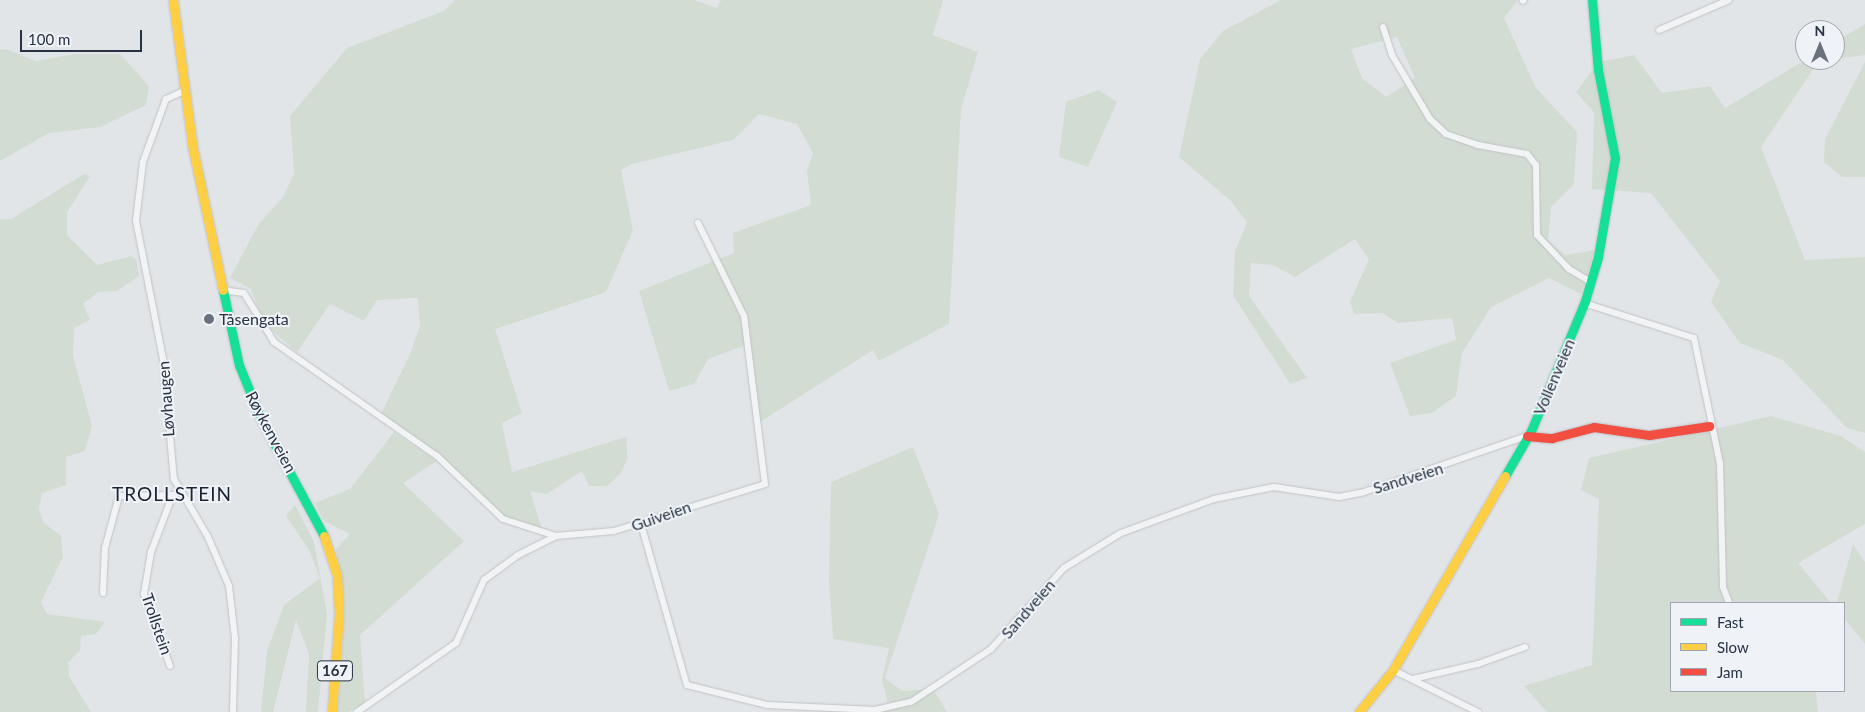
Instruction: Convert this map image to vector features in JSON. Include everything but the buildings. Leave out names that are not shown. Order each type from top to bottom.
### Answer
[{"type":"main road","name":"Røykenveien","points":[[173,0],[184,91],[222,290],[252,402],[318,518],[333,561],[340,601],[332,712]]},
{"type":"main road","name":"Vollenveien","points":[[1359,712],[1393,670],[1527,436],[1584,303],[1591,282],[1616,158],[1598,70],[1592,0]]},
{"type":"main road","points":[[1527,436],[1552,438],[1594,427],[1648,435],[1709,426]]},
{"type":"street","points":[[1659,30],[1729,0]]},
{"type":"street","points":[[1383,27],[1392,54],[1425,111],[1446,134],[1478,146],[1527,154],[1536,165],[1537,235],[1569,269],[1591,282]]},
{"type":"street","name":"Løvhaugen","points":[[184,91],[169,96],[163,107],[143,162],[136,221],[164,359],[167,435],[180,493],[208,537],[230,586],[235,639],[233,712]]},
{"type":"street","name":"Guiveien","points":[[357,712],[456,643],[477,590],[494,569],[556,536],[641,524],[704,501],[758,489],[766,478],[744,316],[698,223]]},
{"type":"street","points":[[222,290],[244,293],[274,342],[437,456],[503,519],[556,536]]},
{"type":"street","points":[[1584,303],[1694,338],[1709,426],[1720,463],[1723,587],[1729,602]]},
{"type":"street","name":"Sandveien","points":[[641,524],[687,685],[767,705],[875,710],[911,702],[991,649],[1064,568],[1121,533],[1214,499],[1274,487],[1339,497],[1364,492],[1527,436]]},
{"type":"street","points":[[103,592],[105,548],[119,496],[172,497],[180,493]]},
{"type":"street","name":"Trollstein","points":[[170,666],[144,594],[151,552],[172,497]]},
{"type":"street","points":[[1413,679],[1478,664],[1525,647]]},
{"type":"street","points":[[1393,670],[1478,712]]},
{"type":"shaded area","points":[[455,0],[694,0],[717,8],[721,0],[943,0],[933,35],[978,52],[961,109],[949,324],[879,361],[873,350],[760,422],[746,345],[708,359],[694,384],[669,391],[639,291],[734,253],[733,233],[811,205],[807,171],[813,153],[797,124],[759,114],[733,140],[632,164],[621,170],[633,230],[606,292],[495,329],[522,413],[502,423],[512,472],[626,437],[628,457],[621,473],[607,486],[589,486],[582,471],[547,494],[530,491],[543,533],[502,517],[458,474],[379,418],[411,352],[420,325],[418,298],[377,300],[364,321],[330,304],[297,352],[264,324],[251,289],[230,278],[258,225],[283,197],[294,174],[290,116],[347,48],[444,11]]},
{"type":"shaded area","points":[[1281,0],[1518,0],[1504,18],[1536,88],[1577,132],[1574,184],[1551,207],[1548,240],[1565,255],[1595,250],[1581,294],[1549,278],[1491,307],[1462,353],[1456,396],[1432,413],[1410,416],[1390,363],[1456,340],[1452,318],[1398,323],[1382,313],[1354,314],[1350,302],[1369,259],[1355,239],[1295,277],[1273,265],[1251,263],[1249,296],[1307,378],[1290,384],[1233,295],[1235,252],[1247,222],[1230,200],[1179,157],[1200,59],[1223,31]],"holes":[[[1397,37],[1415,78],[1386,97],[1362,78],[1351,49]]]},
{"type":"shaded area","points":[[1865,24],[1865,55],[1845,58],[1845,36]]},
{"type":"shaded area","points":[[6,49],[36,61],[76,54],[120,54],[149,86],[146,105],[100,127],[49,133],[0,161],[0,50]]},
{"type":"shaded area","points":[[1634,55],[1662,93],[1710,86],[1725,108],[1795,66],[1795,70],[1813,70],[1761,147],[1805,260],[1865,257],[1865,433],[1847,428],[1783,360],[1740,343],[1711,302],[1720,281],[1651,193],[1592,189],[1594,112],[1576,92],[1599,62]]},
{"type":"shaded area","points":[[1865,62],[1865,177],[1842,177],[1824,162],[1825,139]]},
{"type":"shaded area","points":[[1099,90],[1117,102],[1088,167],[1059,157],[1066,102]]},
{"type":"shaded area","points":[[84,174],[90,176],[67,212],[67,235],[97,265],[131,256],[136,259],[139,276],[117,291],[98,292],[83,304],[90,320],[74,328],[73,356],[92,426],[85,451],[66,457],[66,485],[42,493],[39,509],[43,522],[61,536],[63,557],[41,602],[47,614],[105,622],[96,634],[81,636],[80,650],[68,663],[69,676],[91,712],[0,712],[0,219],[11,219]]},
{"type":"shaded area","points":[[1771,416],[1841,436],[1865,452],[1865,524],[1798,563],[1830,602],[1670,602],[1670,692],[1816,692],[1818,712],[1547,712],[1524,686],[1592,665],[1599,499],[1581,490],[1589,458]]},
{"type":"shaded area","points":[[394,432],[437,461],[403,483],[464,541],[360,635],[365,703],[349,712],[338,712],[345,613],[336,549],[350,534],[324,521],[315,503],[350,489]]},
{"type":"shaded area","points":[[913,447],[939,514],[885,678],[902,691],[933,689],[947,712],[814,712],[889,708],[882,680],[889,648],[833,639],[829,580],[831,482]]},
{"type":"shaded area","points":[[295,505],[314,542],[327,614],[318,712],[306,712],[309,654],[296,620],[273,712],[261,712],[267,651],[284,605],[320,578],[309,550],[286,516]]},
{"type":"shaded area","points":[[1853,544],[1865,562],[1865,644],[1845,619],[1845,602],[1837,602]]},
{"type":"traffic: fast","points":[[1505,476],[1531,431],[1585,301],[1598,257],[1615,158],[1598,70],[1592,0]]},
{"type":"traffic: fast","points":[[223,290],[239,365],[261,419],[324,536]]},
{"type":"traffic: slow","points":[[173,0],[193,149],[223,290]]},
{"type":"traffic: slow","points":[[1359,712],[1393,670],[1505,476]]},
{"type":"traffic: slow","points":[[324,536],[337,575],[339,614],[332,712]]},
{"type":"traffic: jam","points":[[1527,436],[1552,438],[1594,427],[1649,435],[1709,426]]},
{"type":"place","name":"Tåsengata","points":[[209,319]]},
{"type":"district","name":"TROLLSTEIN","points":[[172,494]]}]
